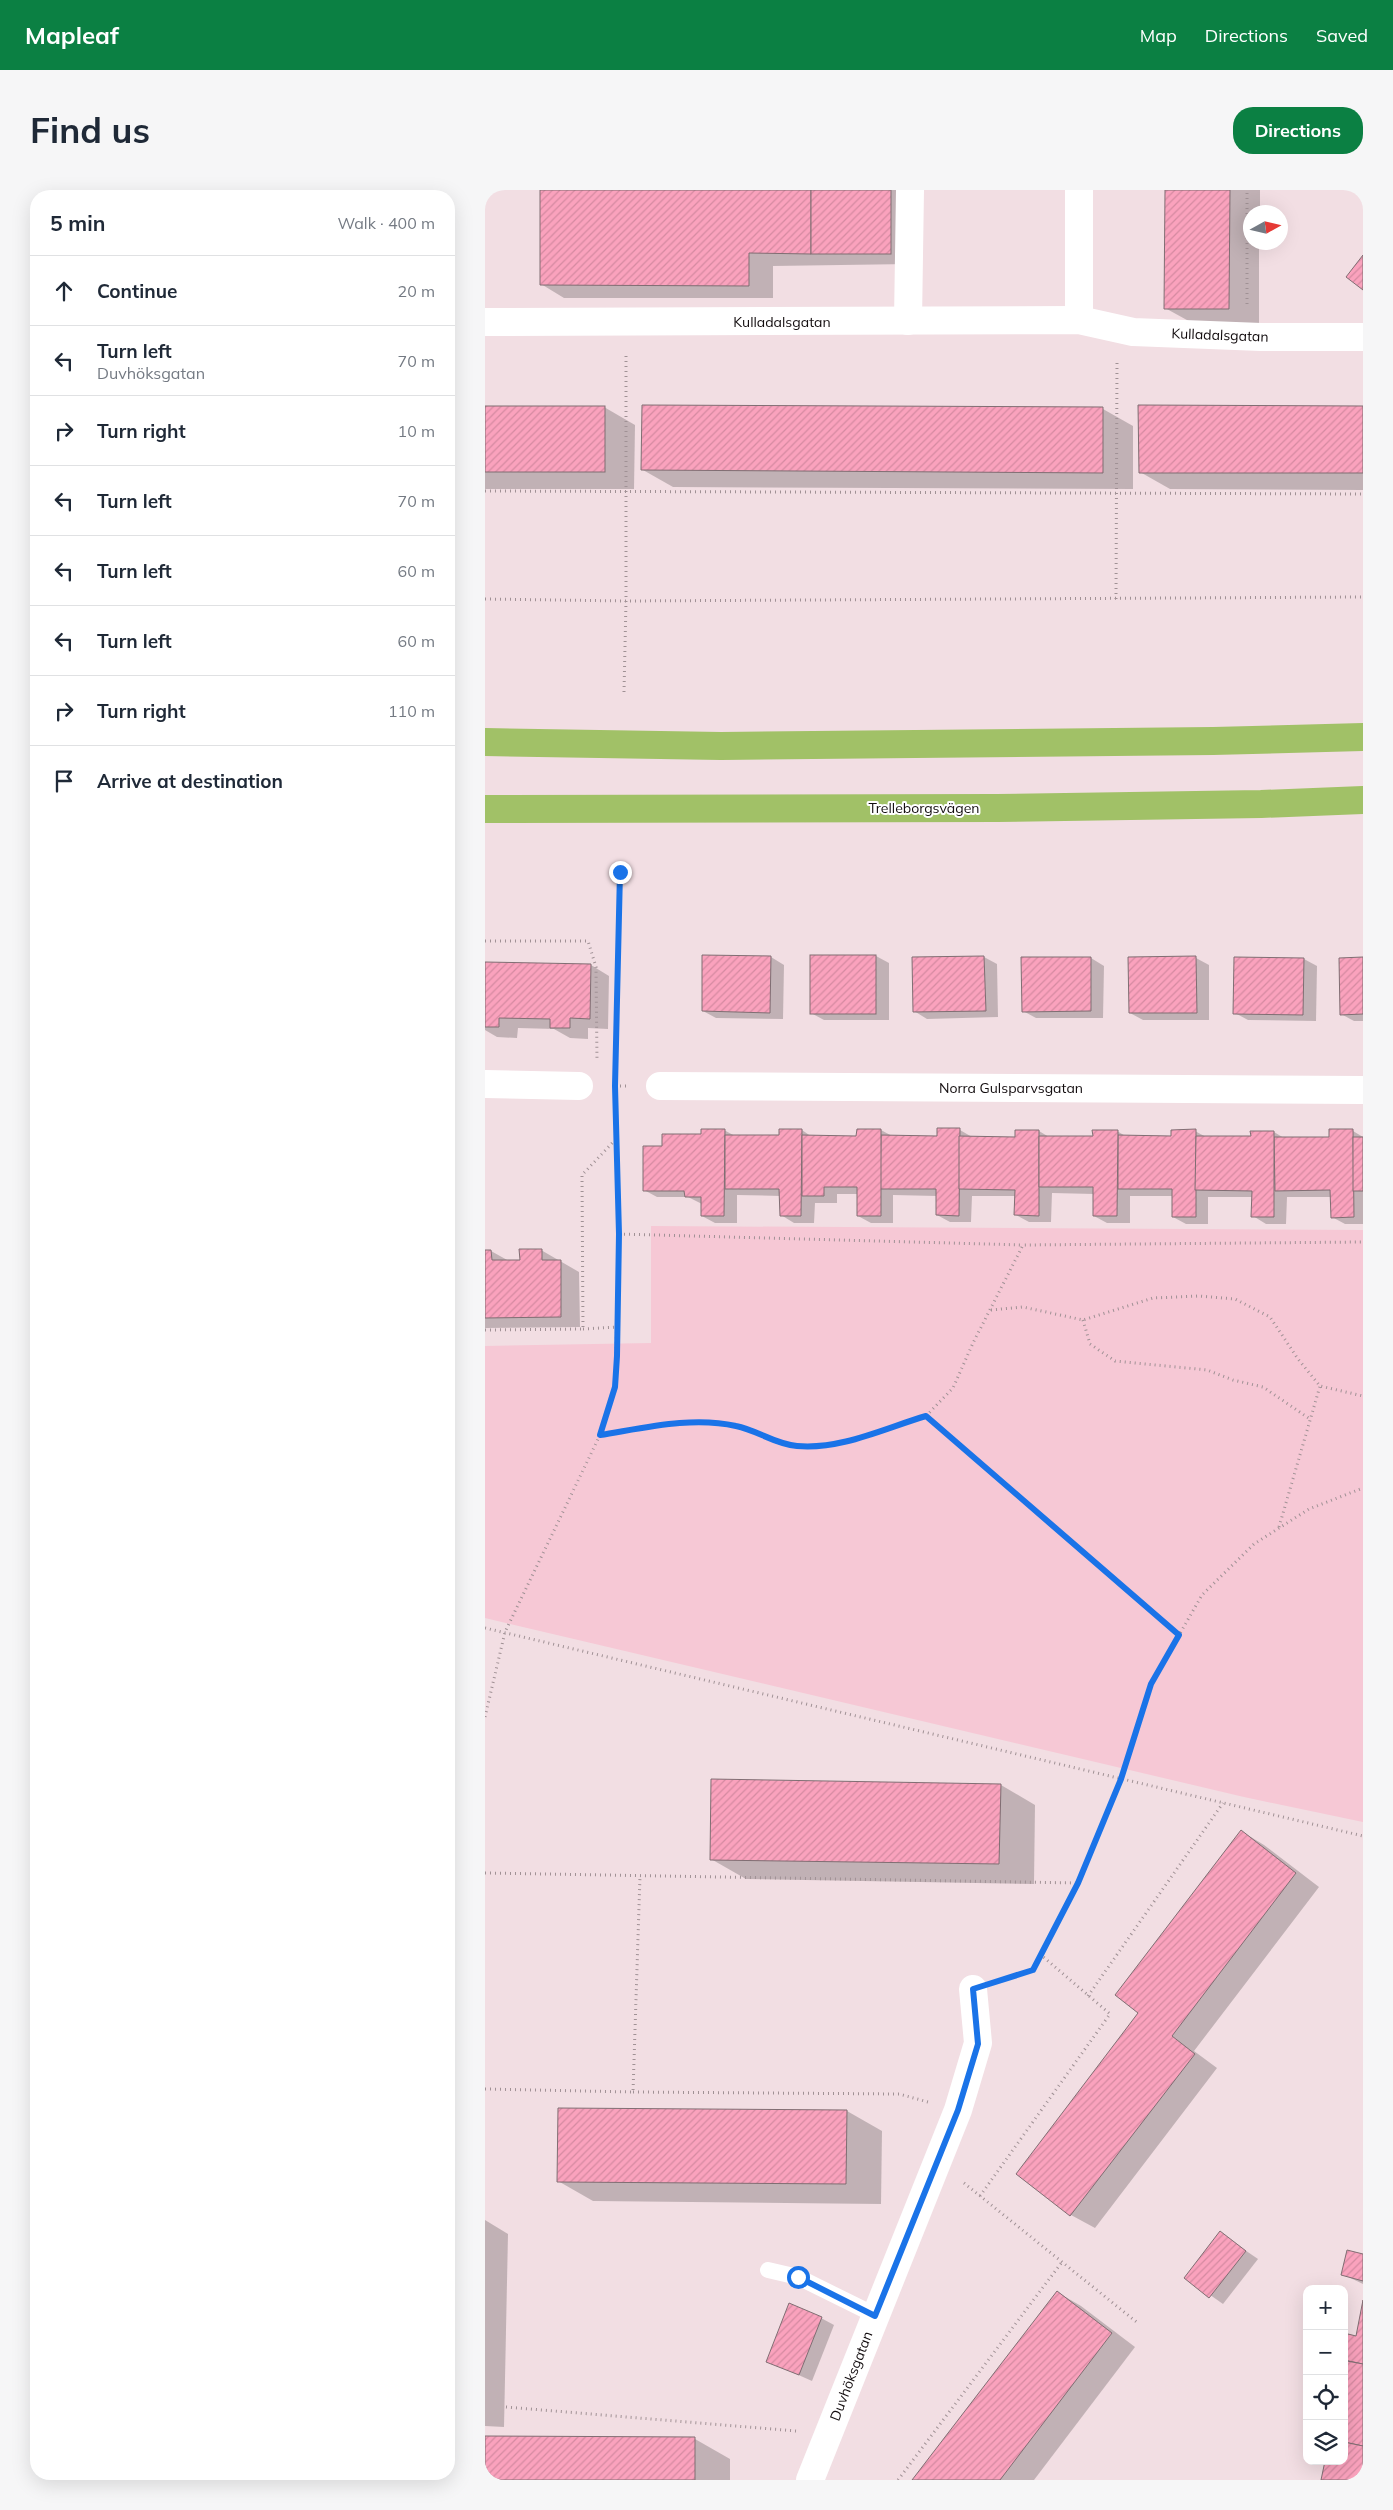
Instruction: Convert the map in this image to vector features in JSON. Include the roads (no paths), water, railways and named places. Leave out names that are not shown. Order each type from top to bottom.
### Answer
[{"type":"highway","points":[[485,742],[721,746],[1213,741],[1363,737]]},
{"type":"highway","name":"Trelleborgsvägen","points":[[485,809],[997,808],[1261,804],[1363,800]]},
{"type":"street","points":[[908,321],[910,190]]},
{"type":"street","points":[[1079,190],[1079,320]]},
{"type":"street","name":"Kulladalsgatan","points":[[485,322],[1079,320],[1133,332],[1363,338]]},
{"type":"street","points":[[485,1084],[588,1086]]},
{"type":"street","name":"Norra Gulsparvsgatan","points":[[660,1086],[1363,1090]]},
{"type":"street","name":"Duvhöksgatan","points":[[810,2480],[958,2110],[978,2044],[973,1989]]},
{"type":"lane","points":[[768,2270],[798,2277],[875,2316]]}]
